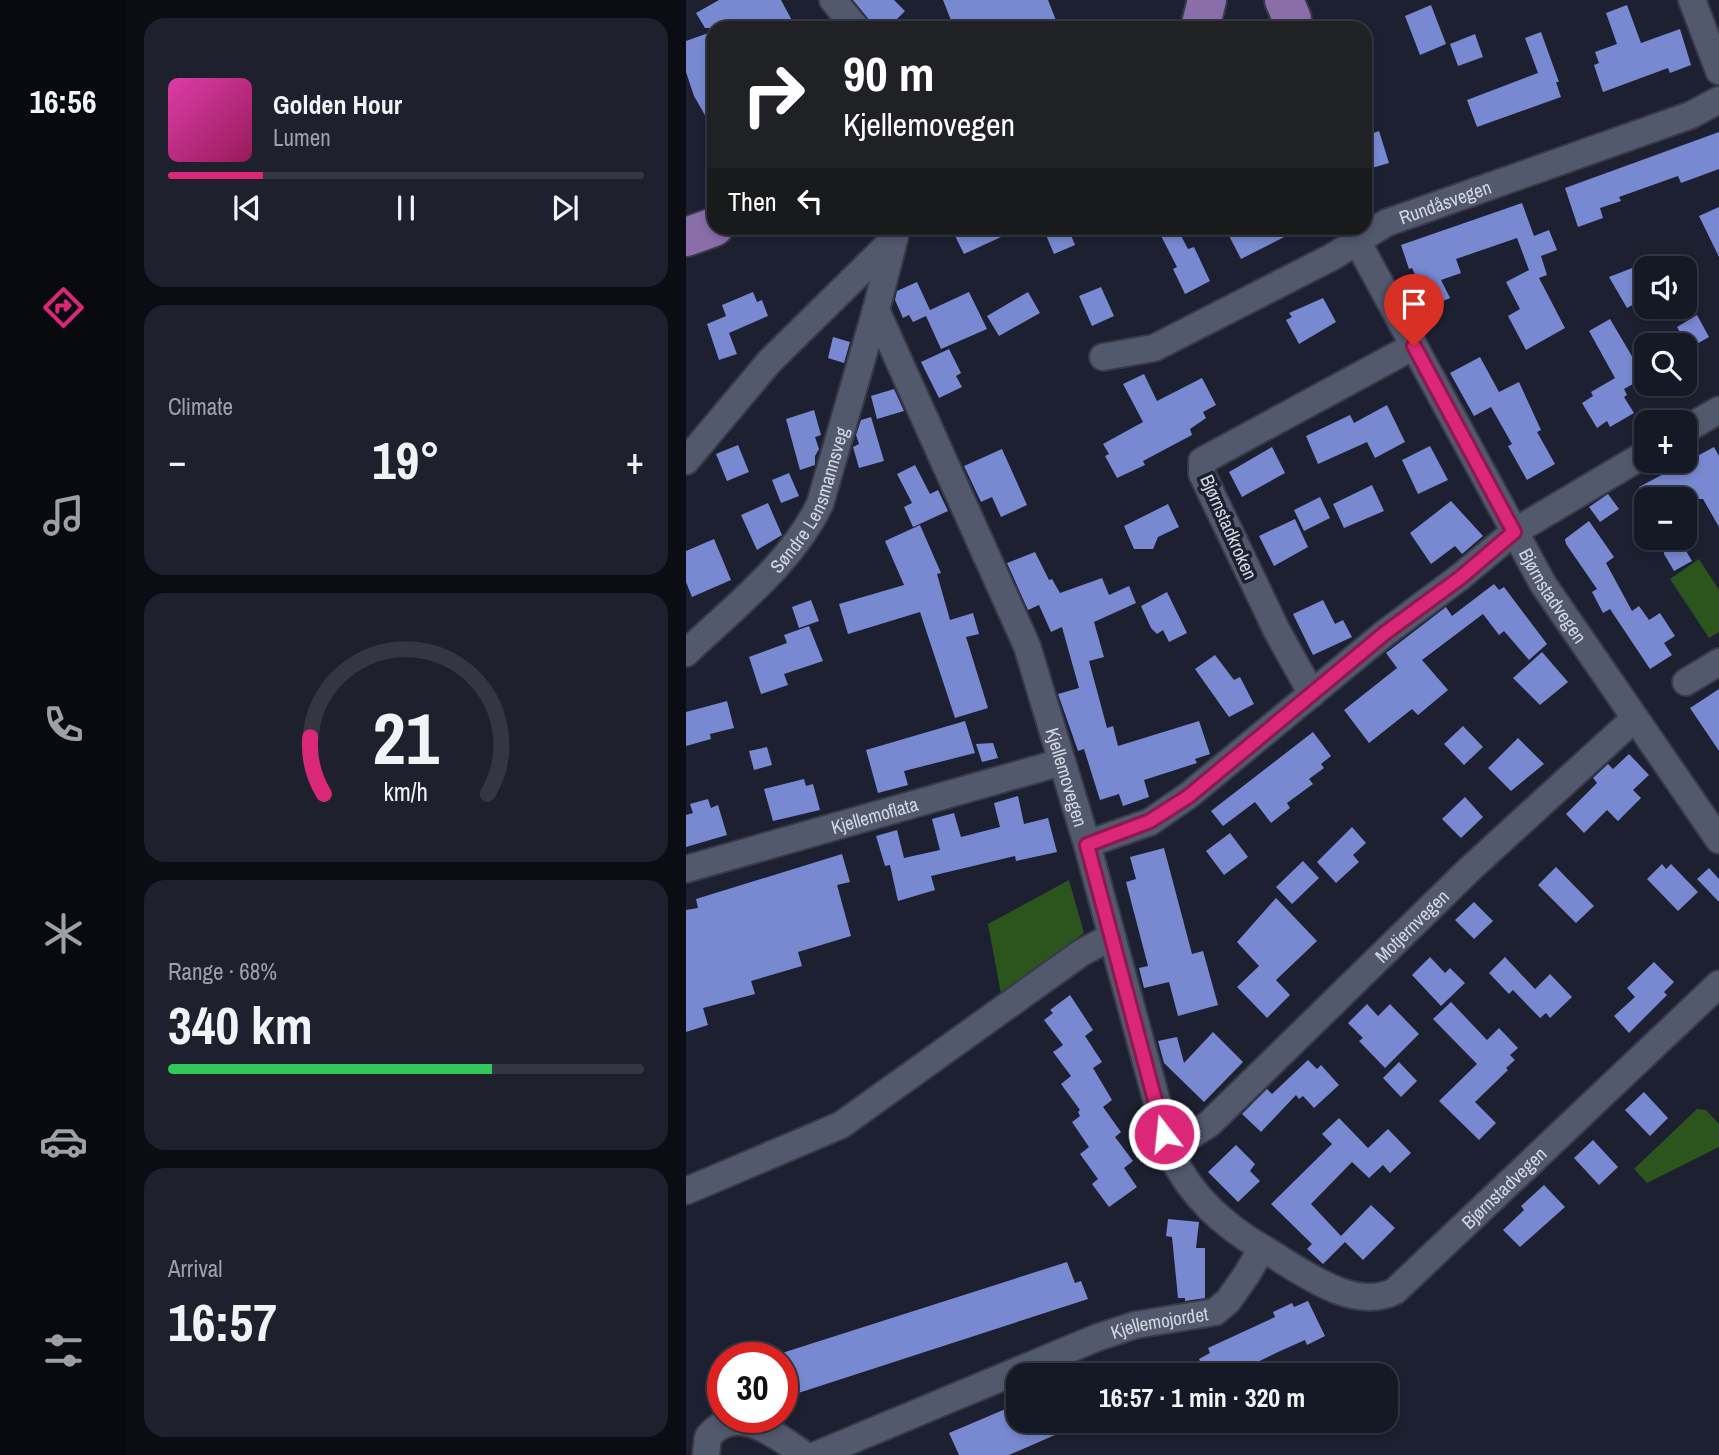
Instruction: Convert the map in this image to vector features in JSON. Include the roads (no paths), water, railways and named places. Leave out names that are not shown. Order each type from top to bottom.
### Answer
[{"type":"highway","points":[[1202,21],[1208,0]]},
{"type":"highway","points":[[686,237],[707,230]]},
{"type":"street","points":[[833,0],[850,21]]},
{"type":"street","points":[[1692,0],[1719,71]]},
{"type":"street","name":"Rundåsvegen","points":[[1372,227],[1691,115],[1719,100]]},
{"type":"street","points":[[686,461],[769,362],[894,235]]},
{"type":"street","points":[[876,310],[895,235]]},
{"type":"street","name":"Rundåsvegen","points":[[1103,357],[1154,348],[1320,263],[1351,235]]},
{"type":"street","name":"Bjørnstadvegen","points":[[1354,235],[1543,584],[1719,840]]},
{"type":"street","name":"Søndre Lensmannsveg","points":[[686,653],[789,554],[807,530],[820,504],[876,310]]},
{"type":"street","name":"Kjellemovegen","points":[[876,310],[1027,646],[1087,845],[1150,821],[1189,796],[1514,532],[1634,461]]},
{"type":"street","name":"Bjørnstadkroken","points":[[1312,694],[1238,551],[1202,474],[1202,461],[1414,346]]},
{"type":"street","points":[[1697,423],[1719,410]]},
{"type":"street","points":[[1686,682],[1719,662]]},
{"type":"street","name":"Motjernvegen","points":[[1190,1136],[1209,1125],[1471,868],[1635,718]]},
{"type":"street","name":"Kjellemoflata","points":[[686,869],[1062,762]]},
{"type":"street","points":[[1087,845],[1153,1095],[1176,1166],[1206,1207],[1237,1233],[1262,1248]]},
{"type":"street","points":[[686,1191],[841,1125],[1081,953],[1111,937]]},
{"type":"street","name":"Bjørnstadvegen","points":[[1262,1248],[1327,1284],[1361,1298],[1373,1299],[1395,1291],[1719,984]]},
{"type":"street","name":"Kjellemojordet","points":[[816,1455],[1096,1338],[1135,1325],[1215,1312],[1247,1274],[1262,1248]]},
{"type":"street","points":[[706,1455],[708,1437],[722,1423],[732,1422],[750,1423],[762,1428],[805,1455]]}]
